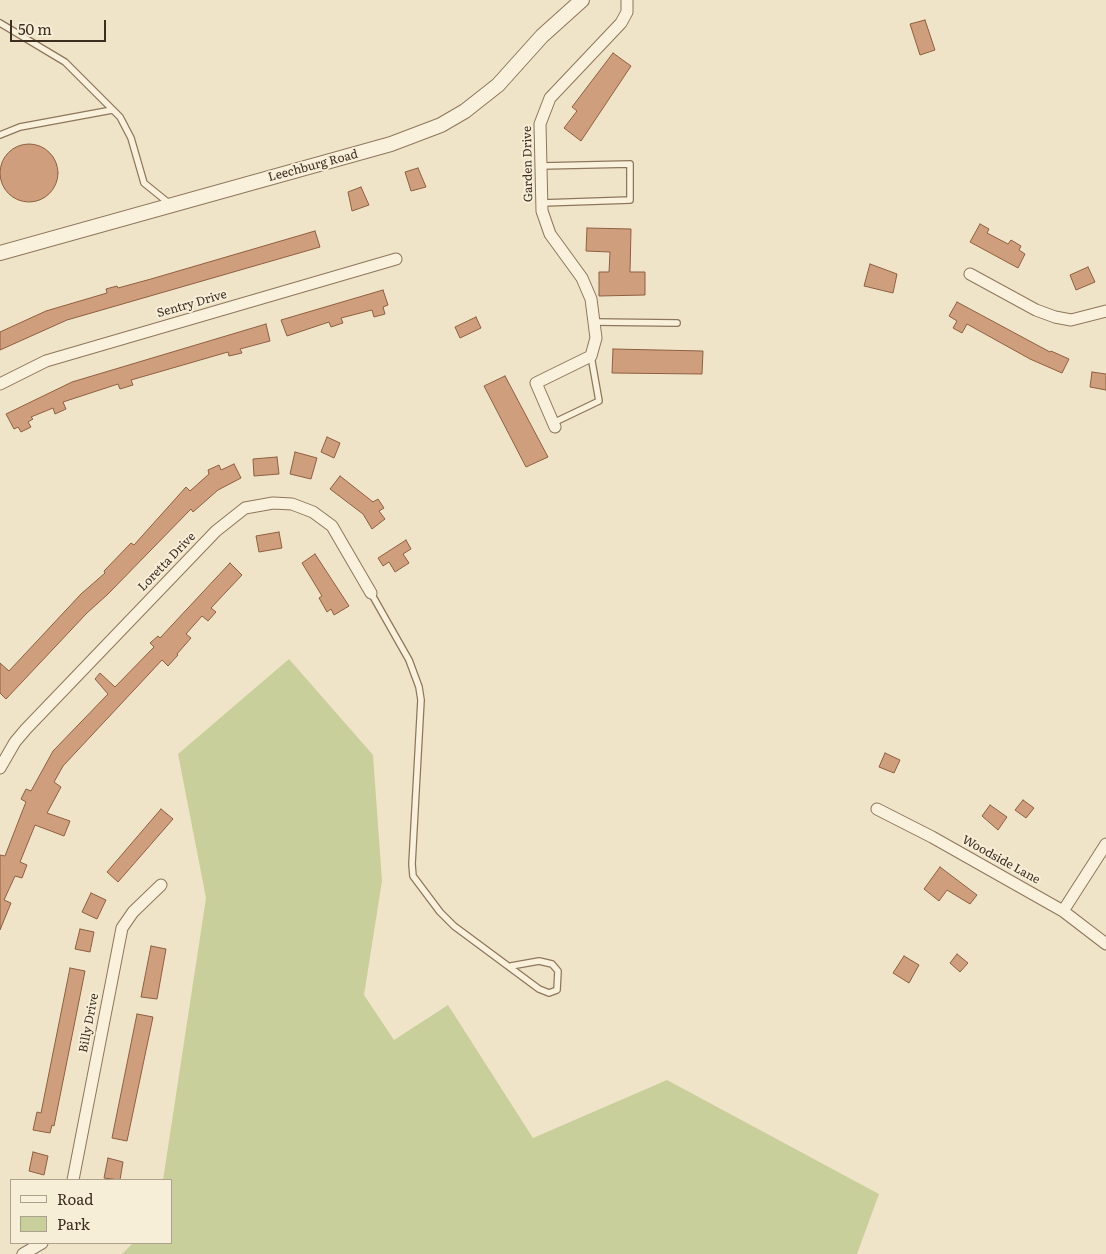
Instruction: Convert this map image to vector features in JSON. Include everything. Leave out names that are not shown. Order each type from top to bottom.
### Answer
[{"type":"street","name":"Leechburg Road","points":[[0,253],[391,144],[441,125],[466,111],[498,85],[542,36],[582,0]]},
{"type":"street","name":"Garden Drive","points":[[591,356],[596,338],[591,299],[585,285],[550,234],[542,203],[540,124],[550,98],[621,23],[627,12],[627,0]]},
{"type":"street","name":"Sentry Drive","points":[[0,384],[46,361],[396,259]]},
{"type":"street","points":[[970,274],[1036,310],[1055,317],[1071,320],[1106,311]]},
{"type":"street","points":[[554,426],[536,382],[591,356]]},
{"type":"street","name":"Loretta Drive","points":[[0,768],[15,742],[26,730],[216,531],[245,508],[273,502],[292,504],[313,512],[332,526],[371,593]]},
{"type":"street","name":"Woodside Lane","points":[[878,809],[1063,910],[1106,944]]},
{"type":"street","points":[[1063,910],[1106,844]]},
{"type":"street","name":"Billy Drive","points":[[73,1179],[122,928],[132,912],[161,886]]},
{"type":"street","points":[[23,1254],[40,1244]]},
{"type":"lane","points":[[0,23],[65,62],[120,117],[131,138],[144,183],[172,205]]},
{"type":"lane","points":[[0,135],[20,127],[112,110]]},
{"type":"lane","points":[[541,166],[630,164],[630,200],[542,203]]},
{"type":"lane","points":[[594,322],[677,323]]},
{"type":"lane","points":[[554,426],[599,401],[591,356]]},
{"type":"lane","points":[[371,593],[409,660],[419,687],[421,700],[411,870],[413,876],[440,912],[454,926],[511,966],[539,989],[549,993],[556,990],[558,971],[552,964],[539,961],[511,966]]},
{"type":"green space","points":[[289,659],[373,755],[382,881],[364,995],[394,1040],[448,1005],[533,1138],[667,1080],[879,1194],[857,1254],[122,1254],[132,1244],[172,1244],[172,1179],[163,1179],[206,898],[178,754]]},
{"type":"building","points":[[925,20],[935,50],[920,55],[910,24]]},
{"type":"building","points":[[613,53],[631,66],[581,141],[564,128],[577,111],[572,107]]},
{"type":"building","points":[[23,144],[35,144],[50,152],[58,167],[58,179],[50,194],[35,202],[23,202],[8,194],[0,179],[0,167],[8,152]]},
{"type":"building","points":[[418,168],[426,187],[411,191],[405,172]]},
{"type":"building","points":[[361,187],[369,205],[352,211],[348,192]]},
{"type":"building","points":[[980,224],[989,229],[987,233],[1008,244],[1011,240],[1021,246],[1019,250],[1025,254],[1018,268],[970,242]]},
{"type":"building","points":[[587,228],[631,229],[630,272],[645,272],[645,295],[599,296],[599,272],[609,272],[610,252],[586,251]]},
{"type":"building","points":[[315,231],[320,247],[67,320],[0,350],[0,332],[46,311],[107,293],[106,289],[117,286],[118,288],[151,279]]},
{"type":"building","points":[[870,264],[897,274],[893,293],[864,286]]},
{"type":"building","points":[[1088,267],[1095,282],[1076,290],[1070,275]]},
{"type":"building","points":[[383,290],[388,305],[383,307],[385,314],[374,317],[372,310],[341,318],[343,323],[331,327],[329,322],[287,336],[281,320]]},
{"type":"building","points":[[957,302],[1050,352],[1069,359],[1062,373],[1030,359],[967,324],[962,333],[953,328],[957,321],[949,316]]},
{"type":"building","points":[[476,317],[481,328],[460,338],[455,327]]},
{"type":"building","points":[[266,324],[270,341],[240,349],[242,353],[229,356],[228,352],[131,380],[133,385],[120,389],[118,384],[63,402],[66,409],[55,414],[53,408],[31,417],[33,419],[28,422],[31,427],[21,432],[18,427],[14,429],[6,414],[72,382]]},
{"type":"building","points":[[613,349],[703,351],[702,374],[612,373]]},
{"type":"building","points":[[1092,372],[1106,374],[1106,390],[1090,387]]},
{"type":"building","points":[[505,376],[548,457],[526,467],[484,386]]},
{"type":"building","points":[[327,437],[340,443],[334,458],[321,452]]},
{"type":"building","points":[[295,452],[317,458],[311,479],[290,474]]},
{"type":"building","points":[[277,457],[279,474],[254,476],[253,459]]},
{"type":"building","points":[[234,464],[241,478],[218,490],[193,512],[191,509],[87,613],[6,699],[0,693],[0,663],[9,671],[81,594],[105,573],[104,571],[131,543],[134,545],[186,487],[190,491],[209,474],[208,470],[219,465],[221,470]]},
{"type":"building","points":[[340,476],[373,502],[378,499],[384,508],[379,511],[385,519],[372,529],[363,514],[330,489]]},
{"type":"building","points":[[279,532],[282,548],[259,552],[256,536]]},
{"type":"building","points":[[406,540],[411,549],[403,554],[409,563],[395,572],[389,562],[383,566],[378,558]]},
{"type":"building","points":[[315,554],[349,606],[334,615],[331,609],[327,612],[319,598],[322,596],[302,563]]},
{"type":"building","points":[[230,563],[242,575],[211,608],[216,612],[208,621],[202,616],[186,634],[191,638],[168,666],[162,660],[63,766],[54,782],[61,787],[47,813],[70,821],[64,836],[35,825],[20,862],[27,865],[22,878],[15,876],[4,900],[11,903],[0,930],[0,855],[5,856],[26,802],[21,799],[26,789],[31,791],[53,751],[108,694],[95,679],[100,673],[115,687],[154,647],[150,643],[158,636],[160,638]]},
{"type":"building","points":[[885,753],[900,760],[894,773],[879,767]]},
{"type":"building","points":[[1023,800],[1034,808],[1026,818],[1015,810]]},
{"type":"building","points":[[990,805],[1007,817],[998,830],[982,816]]},
{"type":"building","points":[[161,809],[173,819],[118,882],[107,872]]},
{"type":"building","points":[[940,867],[977,895],[970,904],[947,890],[939,901],[924,889]]},
{"type":"building","points":[[91,893],[106,900],[97,919],[82,912]]},
{"type":"building","points":[[80,929],[94,932],[90,952],[75,949]]},
{"type":"building","points":[[151,946],[166,949],[157,999],[141,997]]},
{"type":"building","points":[[957,954],[968,963],[960,972],[950,963]]},
{"type":"building","points":[[904,956],[919,965],[909,983],[893,973]]},
{"type":"building","points":[[70,968],[85,971],[54,1126],[52,1125],[50,1133],[33,1130],[37,1112],[41,1113]]},
{"type":"building","points":[[137,1014],[153,1017],[127,1141],[112,1138]]},
{"type":"building","points":[[33,1152],[48,1156],[44,1175],[29,1171]]},
{"type":"building","points":[[108,1158],[123,1162],[120,1179],[104,1178]]}]
